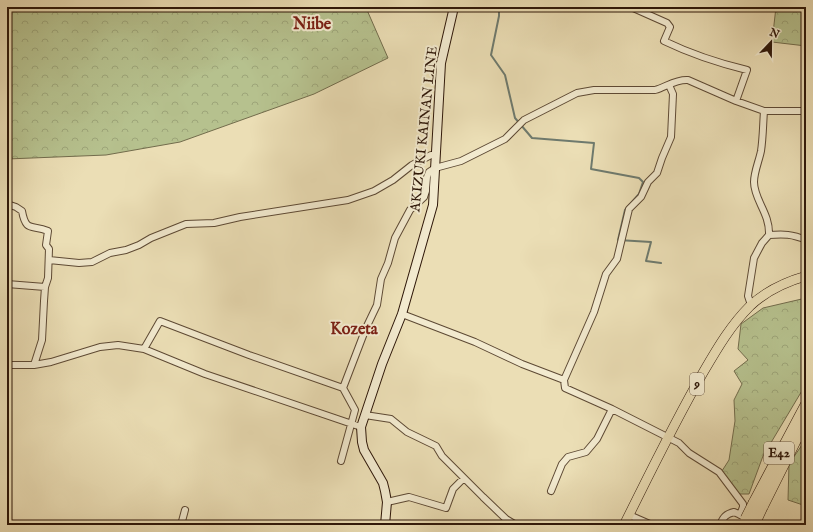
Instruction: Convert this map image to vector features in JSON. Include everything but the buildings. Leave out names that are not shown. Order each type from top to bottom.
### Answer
[{"type":"highway","name":"E42","points":[[750,522],[806,404]]},
{"type":"highway","name":"E42","points":[[758,505],[806,422]]},
{"type":"main road","name":"AKIZUKI KAINAN LINE","points":[[385,525],[386,502],[383,483],[364,450],[361,427],[382,364],[402,314],[433,205],[441,63],[454,7]]},
{"type":"main road","name":"9","points":[[624,525],[668,437],[698,381],[728,330],[751,305],[774,288],[806,276]]},
{"type":"street","points":[[631,7],[667,24],[670,27],[664,41],[698,56],[747,70],[736,101]]},
{"type":"street","points":[[343,388],[366,328],[377,305],[380,280],[388,263],[395,238],[410,210],[424,197],[427,177],[429,172],[435,168],[461,161],[505,139],[524,120],[577,93],[594,90],[655,90],[681,80],[688,80],[736,101],[764,111],[806,111]]},
{"type":"street","points":[[669,85],[673,94],[671,137],[657,173],[648,182],[641,198],[629,209],[617,259],[606,274],[594,312],[564,380],[565,388],[612,409],[679,443],[689,452],[719,472],[743,504],[750,522]]},
{"type":"street","points":[[751,305],[748,296],[754,258],[762,244],[770,235],[770,227],[767,216],[755,191],[754,181],[761,152],[764,111]]},
{"type":"street","points":[[49,260],[79,263],[92,262],[110,253],[139,245],[151,238],[186,224],[214,223],[240,217],[348,200],[374,191],[393,180],[412,165],[436,154]]},
{"type":"street","points":[[7,204],[22,211],[24,223],[27,226],[48,231],[46,245],[49,260],[48,278],[45,287],[42,340],[34,365]]},
{"type":"street","points":[[770,235],[794,235],[806,240]]},
{"type":"street","points":[[7,284],[45,287]]},
{"type":"street","points":[[402,314],[475,342],[522,364],[564,380]]},
{"type":"street","points":[[144,350],[160,321],[249,356],[343,388],[355,410],[341,462]]},
{"type":"street","points":[[7,365],[34,365],[51,362],[100,347],[118,345],[144,350],[205,374],[361,427]]},
{"type":"street","points":[[551,491],[562,464],[568,457],[586,452],[598,439],[612,409]]},
{"type":"street","points":[[365,415],[391,419],[407,432],[436,446],[442,456],[483,497],[516,525]]},
{"type":"street","points":[[386,502],[409,497],[446,508],[453,489],[464,478]]},
{"type":"street","points":[[181,525],[185,510]]},
{"type":"street","points":[[720,525],[726,514],[734,512],[750,522]]},
{"type":"street","points":[[629,515],[652,525]]},
{"type":"green space","points":[[7,7],[354,7],[367,10],[388,58],[314,94],[180,142],[106,155],[7,159]]},
{"type":"green space","points":[[776,7],[806,7],[806,46],[772,42]]},
{"type":"green space","points":[[806,298],[806,384],[763,456],[749,494],[734,494],[720,474],[729,460],[735,421],[734,400],[742,384],[734,371],[748,360],[738,349],[741,324],[763,308]]},
{"type":"green space","points":[[806,439],[806,506],[788,500],[789,464]]},
{"type":"waterway","points":[[499,7],[499,16],[491,55],[505,75],[515,118],[532,138],[594,143],[591,169],[639,178],[643,182],[639,194],[625,210],[618,240],[651,242],[646,261],[661,263]]},
{"type":"district","name":"Niibe","points":[[312,25]]},
{"type":"district","name":"Kozeta","points":[[354,330]]}]
